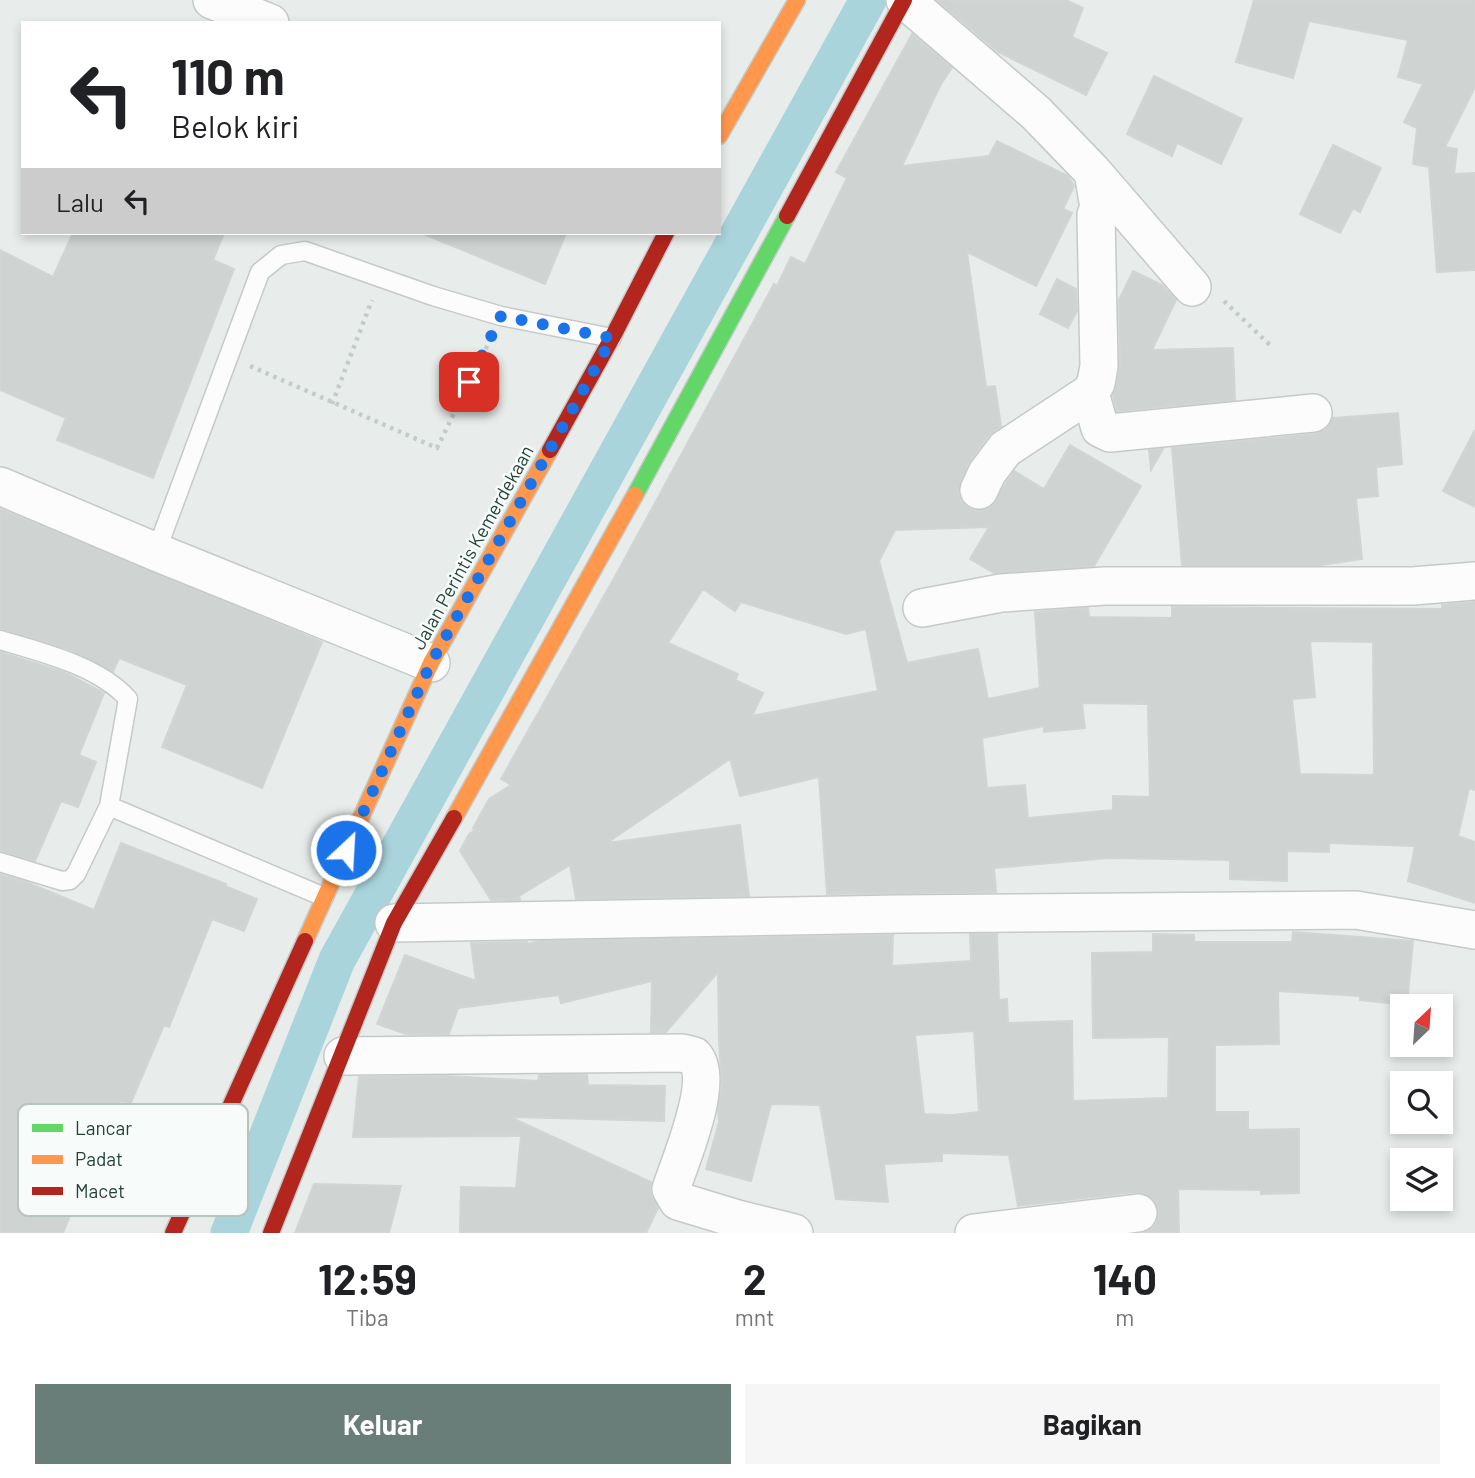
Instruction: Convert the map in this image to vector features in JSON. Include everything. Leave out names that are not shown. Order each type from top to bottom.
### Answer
[{"type":"street","points":[[212,0],[265,21]]},
{"type":"street","points":[[721,133],[797,0]]},
{"type":"street","points":[[271,1233],[394,923],[599,561],[905,0],[1036,113],[1093,172],[1192,287]]},
{"type":"street","points":[[979,490],[987,473],[1005,449],[1090,393],[1096,383],[1099,366],[1099,207],[1093,172]]},
{"type":"street","name":"Jalan Perintis Kemerdekaan","points":[[231,1104],[431,663],[612,338],[665,235]]},
{"type":"street","points":[[1090,393],[1100,428],[1110,433],[1312,413]]},
{"type":"street","points":[[0,486],[431,663]]},
{"type":"street","points":[[922,608],[1001,593],[1105,586],[1413,586],[1475,581]]},
{"type":"street","points":[[394,923],[899,914],[1356,911],[1475,930]]},
{"type":"street","points":[[343,1056],[694,1056],[700,1065],[700,1097],[671,1193],[678,1201],[733,1226],[794,1233]]},
{"type":"street","points":[[974,1233],[1084,1226],[1138,1213]]},
{"type":"street","name":"Jalan Perintis Kemerdekaan","points":[[173,1233],[181,1216]]},
{"type":"lane","points":[[156,552],[260,272],[282,255],[305,251],[501,316],[612,338]]},
{"type":"lane","points":[[0,640],[68,661],[118,687],[128,699],[109,806],[76,874],[70,880],[62,881],[0,862]]},
{"type":"lane","points":[[109,806],[324,897]]},
{"type":"path","points":[[332,404],[380,278]]},
{"type":"path","points":[[1192,287],[1224,301],[1272,347]]},
{"type":"path","points":[[230,357],[437,448],[501,316]]},
{"type":"building","points":[[937,0],[1066,0],[1083,8],[1072,37],[1107,53],[1086,95],[998,52]]},
{"type":"building","points":[[1254,0],[1475,0],[1475,87],[1445,147],[1457,149],[1454,174],[1475,173],[1475,270],[1437,272],[1429,167],[1413,164],[1417,128],[1404,122],[1423,84],[1398,77],[1408,40],[1309,21],[1293,78],[1236,62]]},
{"type":"building","points":[[912,34],[952,68],[941,84],[902,166],[989,156],[997,141],[1068,176],[1074,186],[1063,209],[1072,213],[1036,286],[967,252],[986,387],[995,386],[1001,426],[988,436],[968,464],[958,491],[961,501],[971,509],[980,511],[990,508],[1014,471],[1044,489],[1070,445],[1141,486],[1094,566],[994,573],[970,559],[989,527],[895,530],[879,561],[907,663],[978,649],[988,699],[1040,688],[1035,612],[1088,608],[1089,617],[1172,618],[1172,607],[1442,609],[1442,605],[1475,602],[1475,790],[1469,788],[1458,836],[1475,842],[1475,903],[1408,881],[1415,846],[1329,843],[1329,852],[1287,851],[1287,881],[1230,879],[1230,860],[1109,858],[994,868],[996,892],[827,894],[819,777],[740,796],[730,759],[607,843],[740,825],[749,896],[576,899],[570,865],[519,896],[520,900],[491,900],[460,851],[469,834],[474,831],[473,828],[489,799],[511,785],[501,779],[774,284],[777,286],[791,257],[805,264],[847,178],[836,172]],"holes":[[[703,589],[735,611],[741,602],[846,634],[866,629],[878,691],[752,716],[763,693],[735,680],[738,674],[668,643]],[[1310,641],[1373,642],[1374,775],[1300,774],[1292,699],[1315,697]],[[1082,703],[1148,704],[1150,797],[1113,796],[1113,810],[1028,818],[1025,785],[987,788],[982,738],[1044,726],[1044,732],[1085,728]]]},
{"type":"building","points":[[1154,76],[1242,119],[1221,164],[1177,143],[1172,156],[1127,134]]},
{"type":"building","points":[[1333,145],[1381,168],[1360,212],[1353,208],[1340,233],[1300,214]]},
{"type":"building","points":[[72,235],[223,235],[213,260],[234,269],[153,478],[57,440],[66,418],[0,390],[0,250],[53,277]]},
{"type":"building","points":[[426,235],[565,235],[545,284]]},
{"type":"building","points":[[1133,271],[1162,285],[1176,300],[1152,350],[1233,348],[1235,400],[1117,411],[1113,396],[1120,366],[1119,300]]},
{"type":"building","points":[[1057,279],[1076,289],[1077,311],[1068,328],[1040,314]]},
{"type":"building","points":[[1398,413],[1402,464],[1376,467],[1378,496],[1356,498],[1362,559],[1321,565],[1182,565],[1172,448],[1315,434],[1326,430],[1333,418]]},
{"type":"building","points":[[1475,430],[1475,507],[1443,491]]},
{"type":"building","points":[[1163,449],[1151,470],[1149,450]]},
{"type":"building","points":[[0,509],[322,642],[262,788],[162,747],[187,685],[119,658],[113,672],[72,651],[0,629]]},
{"type":"building","points":[[0,652],[64,672],[104,693],[79,755],[96,762],[78,807],[61,801],[35,861],[0,851]]},
{"type":"building","points":[[121,843],[257,899],[244,931],[212,919],[169,1027],[164,1025],[130,1104],[120,1101],[119,1104],[18,1104],[18,1216],[70,1216],[63,1233],[0,1233],[0,874],[94,910]]},
{"type":"building","points":[[1293,932],[1413,941],[1408,994],[1390,994],[1390,1003],[1360,1000],[1360,996],[1278,991],[1279,1044],[1215,1045],[1215,1112],[1248,1112],[1248,1130],[1299,1129],[1299,1193],[1261,1194],[1261,1190],[1178,1189],[1179,1233],[1143,1233],[1157,1222],[1159,1211],[1155,1201],[1146,1194],[1135,1192],[1018,1206],[1009,1155],[942,1153],[942,1161],[884,1164],[888,1202],[836,1199],[820,1105],[771,1104],[751,1181],[706,1169],[719,1122],[722,1085],[718,972],[666,1032],[651,1032],[652,981],[561,1003],[559,995],[458,1008],[449,1034],[406,1034],[377,1024],[405,955],[476,981],[471,943],[893,935],[892,966],[971,961],[970,934],[997,934],[999,1000],[1007,999],[1008,1023],[1072,1021],[1073,1101],[1168,1098],[1169,1037],[1093,1038],[1092,953],[1153,952],[1153,934],[1194,935],[1194,942],[1292,942]],"holes":[[[974,1031],[979,1112],[924,1114],[915,1035]]]},
{"type":"building","points":[[539,1075],[587,1075],[588,1085],[665,1086],[664,1121],[510,1117],[651,1182],[650,1192],[658,1208],[646,1233],[460,1233],[461,1187],[516,1188],[521,1136],[353,1137],[359,1077],[446,1076],[538,1081]]},
{"type":"building","points":[[314,1184],[401,1186],[389,1233],[295,1233]]},
{"type":"waterway","points":[[248,1185],[337,960],[868,0]]},
{"type":"waterway","points":[[229,1233],[236,1216]]},
{"type":"traffic: fast","points":[[635,495],[787,216]]},
{"type":"traffic: slow","points":[[721,133],[797,0]]},
{"type":"traffic: slow","points":[[305,941],[431,663],[550,450]]},
{"type":"traffic: slow","points":[[454,818],[635,495]]},
{"type":"traffic: jam","points":[[787,216],[904,0]]},
{"type":"traffic: jam","points":[[550,450],[665,235]]},
{"type":"traffic: jam","points":[[271,1233],[394,923],[454,818]]},
{"type":"traffic: jam","points":[[231,1104],[305,941]]},
{"type":"traffic: jam","points":[[173,1233],[181,1216]]},
{"type":"route","points":[[346,850],[431,663],[612,338],[501,316],[469,382]]}]
